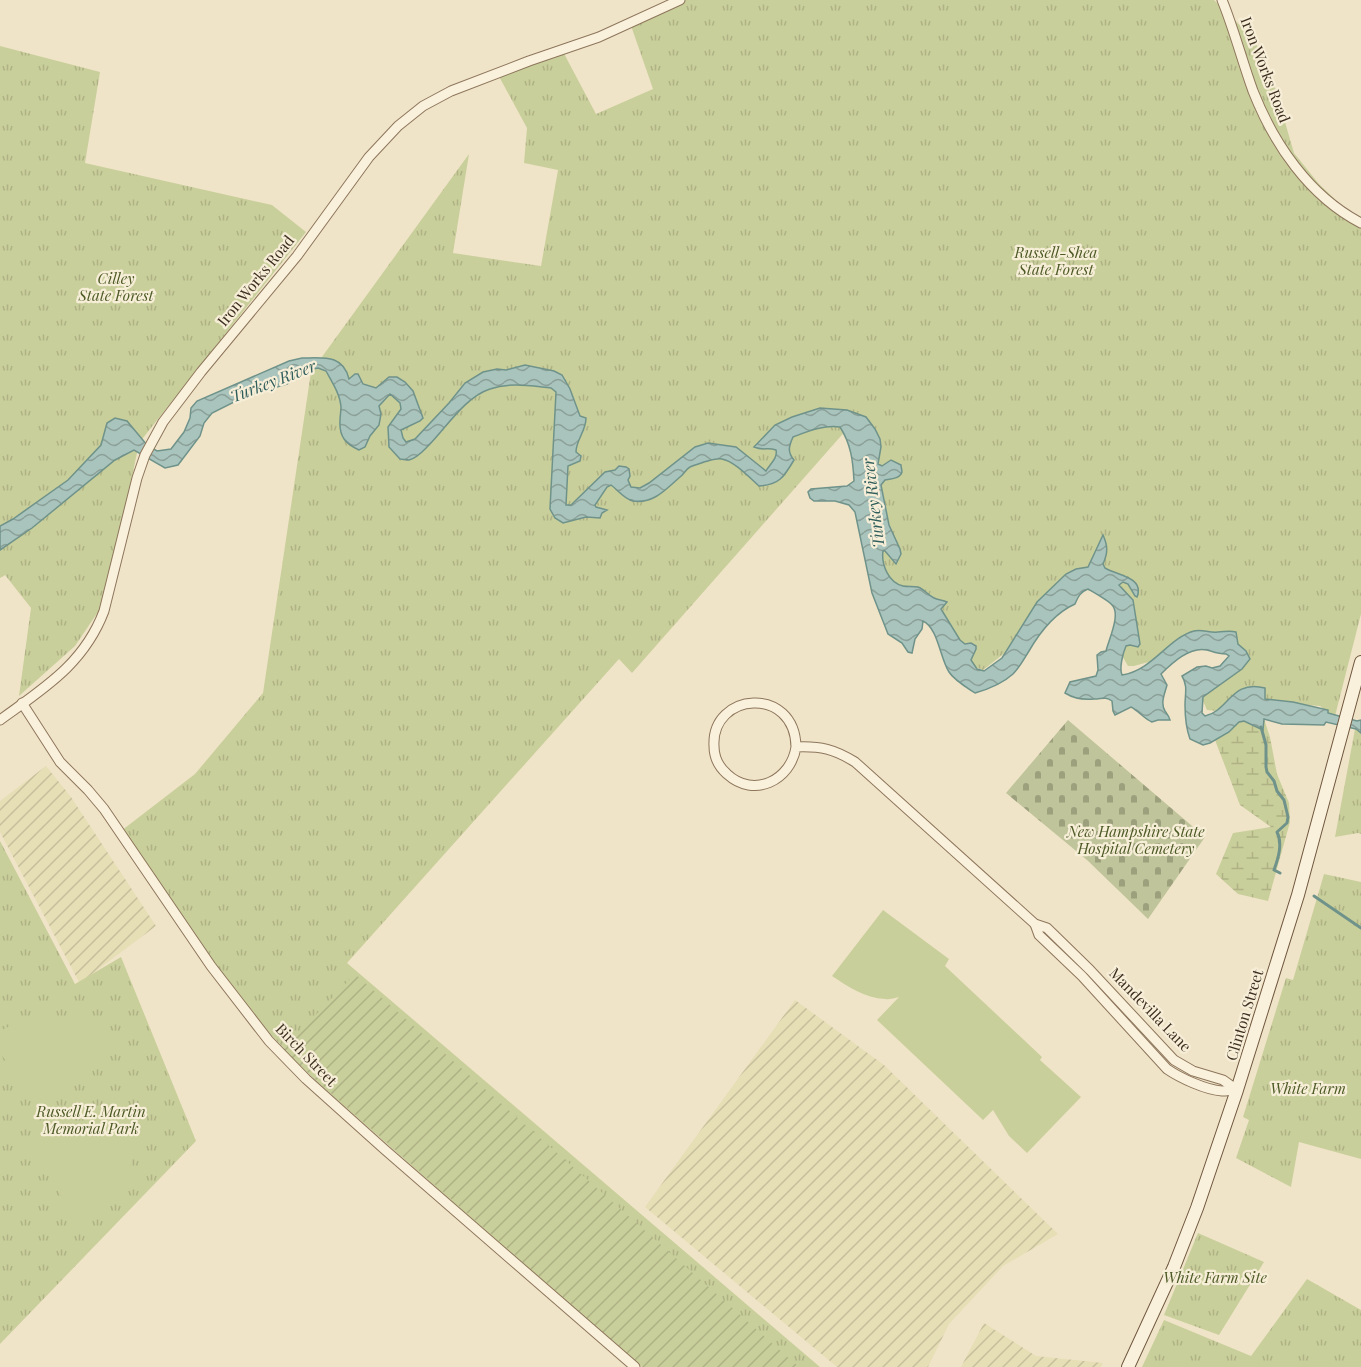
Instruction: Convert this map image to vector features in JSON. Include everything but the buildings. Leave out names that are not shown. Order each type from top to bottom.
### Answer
[{"type":"main road","name":"Clinton Street","points":[[1128,1367],[1186,1238],[1237,1090],[1298,895],[1361,662]]},
{"type":"street","name":"Iron Works Road","points":[[0,720],[54,680],[72,663],[80,655],[99,624],[132,495],[142,464],[163,422],[201,372],[297,256],[369,157],[398,126],[423,106],[451,91],[599,37],[680,0]]},
{"type":"street","name":"Iron Works Road","points":[[1221,0],[1253,90],[1280,147],[1306,180],[1329,201],[1361,223]]},
{"type":"street","name":"Birch Street","points":[[22,703],[60,762],[104,809],[211,966],[269,1041],[306,1079],[384,1149],[634,1367]]},
{"type":"street","points":[[759,703],[774,707],[787,717],[795,731],[796,747],[792,762],[782,775],[768,783],[752,785],[736,780],[723,770],[715,756],[714,739],[719,724],[729,712],[743,704],[759,703]]},
{"type":"street","name":"Mandevilla Lane","points":[[796,747],[826,748],[855,762],[1035,924],[1040,935],[1086,973],[1151,1035],[1168,1055],[1193,1071],[1223,1080],[1237,1090]]},
{"type":"street","name":"Mandevilla Lane","points":[[1086,973],[1167,1069],[1185,1080],[1220,1091],[1237,1090]]},
{"type":"street","points":[[1143,1042],[1151,1035]]},
{"type":"shaded area","points":[[46,766],[71,797],[156,926],[79,982],[0,832],[0,801]]},
{"type":"shaded area","points":[[795,1000],[884,1065],[1058,1234],[1003,1266],[949,1324],[928,1367],[837,1367],[645,1207]]},
{"type":"shaded area","points":[[984,1323],[1036,1356],[1103,1363],[1101,1367],[961,1367]]},
{"type":"green space","name":"Russell-Shea State Forest","points":[[671,0],[1214,0],[1254,39],[1271,74],[1294,153],[1319,184],[1361,224],[1361,614],[1335,716],[1320,706],[1242,700],[1217,711],[1207,710],[1203,694],[1229,678],[1229,652],[1216,646],[1128,666],[1121,654],[1129,632],[1108,584],[1046,596],[1006,652],[983,670],[973,666],[890,588],[876,548],[848,428],[632,673],[619,659],[347,963],[820,1367],[643,1367],[317,1082],[269,1033],[224,979],[121,831],[195,774],[263,693],[311,372],[469,154],[453,253],[541,266],[558,170],[524,163],[527,128],[496,71],[560,46],[596,114],[653,89],[629,20]]},
{"type":"green space","name":"Cilley State Forest","points":[[0,46],[100,72],[85,163],[272,205],[306,232],[139,443],[118,544],[100,609],[75,646],[19,696],[31,608],[5,575],[0,578]]},
{"type":"green space","points":[[1264,719],[1277,774],[1289,803],[1290,822],[1268,901],[1238,894],[1216,874],[1233,833],[1271,827],[1240,805],[1215,740],[1229,732],[1239,722],[1244,721],[1263,730]]},
{"type":"green space","name":"New Hampshire State Hospital Cemetery","points":[[1068,720],[1205,837],[1148,919],[1087,860],[1006,793]]},
{"type":"green space","points":[[1355,729],[1361,731],[1361,834],[1335,837]]},
{"type":"green space","name":"Russell E. Martin Memorial Park","points":[[0,841],[75,984],[121,957],[196,1141],[0,1344]]},
{"type":"green space","name":"White Farm","points":[[1324,874],[1361,882],[1361,1159],[1299,1142],[1291,1187],[1236,1158],[1249,1120],[1243,1117],[1286,978],[1293,980]]},
{"type":"green space","points":[[883,910],[949,959],[945,966],[1081,1097],[1027,1153],[1009,1136],[993,1110],[983,1120],[877,1020],[899,997],[887,999],[863,994],[832,976]]},
{"type":"green space","points":[[355,974],[799,1367],[642,1367],[282,1050]]},
{"type":"green space","points":[[43,1018],[71,1020],[89,1026],[108,1043],[44,1111],[0,1053],[0,1031],[12,1025]]},
{"type":"green space","points":[[121,1114],[131,1140],[130,1171],[122,1190],[109,1207],[78,1229],[36,1146]]},
{"type":"green space","name":"White Farm Site","points":[[1198,1233],[1264,1262],[1219,1335],[1164,1315]]},
{"type":"green space","points":[[1307,1279],[1361,1310],[1361,1367],[1142,1367],[1164,1320],[1251,1356]]},
{"type":"water","name":"Turkey River","points":[[302,358],[325,358],[337,361],[346,371],[349,379],[358,374],[363,384],[376,388],[389,377],[397,377],[405,382],[413,391],[423,418],[401,430],[406,442],[415,439],[465,383],[483,372],[506,370],[525,365],[562,375],[580,416],[586,418],[576,448],[576,452],[581,456],[580,461],[568,466],[566,505],[571,505],[605,472],[615,470],[619,466],[626,467],[629,469],[628,480],[631,487],[640,488],[695,447],[708,443],[736,447],[766,471],[775,458],[776,450],[754,447],[775,425],[820,408],[847,410],[866,417],[875,429],[881,447],[878,464],[882,466],[891,460],[901,465],[902,472],[899,476],[885,480],[881,485],[889,525],[901,554],[896,564],[883,551],[883,562],[887,573],[898,584],[918,587],[934,598],[947,602],[941,609],[960,640],[965,644],[971,643],[976,646],[971,660],[977,669],[984,671],[1002,658],[1037,602],[1066,574],[1088,567],[1103,535],[1107,550],[1103,564],[1105,568],[1133,581],[1138,590],[1137,597],[1128,584],[1123,582],[1119,585],[1133,600],[1140,644],[1138,647],[1126,646],[1121,665],[1122,675],[1143,667],[1176,640],[1194,631],[1236,632],[1238,644],[1246,651],[1250,659],[1242,669],[1203,697],[1202,713],[1205,716],[1220,708],[1237,692],[1254,686],[1265,688],[1265,699],[1293,702],[1328,710],[1328,713],[1357,721],[1361,720],[1361,733],[1356,729],[1326,722],[1324,725],[1282,724],[1264,719],[1263,730],[1244,721],[1239,722],[1229,732],[1210,743],[1203,745],[1190,739],[1185,705],[1186,687],[1182,676],[1197,667],[1220,666],[1229,656],[1201,649],[1188,653],[1161,674],[1167,685],[1163,705],[1170,720],[1152,722],[1131,707],[1115,715],[1110,699],[1083,699],[1068,695],[1065,693],[1070,682],[1096,676],[1097,655],[1106,651],[1115,620],[1112,605],[1088,589],[1081,593],[1075,604],[1061,612],[1049,624],[1013,674],[995,686],[975,693],[957,681],[949,672],[932,630],[923,621],[912,653],[888,634],[872,593],[855,512],[849,505],[835,501],[814,501],[810,498],[808,492],[811,489],[847,486],[854,481],[851,453],[840,427],[822,428],[793,437],[789,449],[794,460],[784,475],[772,484],[759,486],[732,463],[715,459],[690,467],[665,491],[647,500],[630,500],[611,485],[607,487],[595,505],[607,510],[600,518],[586,517],[563,523],[555,518],[550,509],[556,392],[551,388],[505,386],[481,393],[456,414],[422,452],[408,460],[400,459],[389,447],[388,427],[401,409],[400,403],[390,394],[379,406],[381,414],[379,425],[365,447],[359,450],[350,445],[342,436],[340,402],[326,371],[318,368],[308,370],[287,384],[246,396],[212,413],[204,423],[200,436],[178,465],[165,468],[134,450],[115,460],[32,528],[0,550],[0,526],[68,480],[101,445],[107,423],[115,418],[127,421],[147,445],[157,451],[171,449],[184,432],[190,418],[191,408],[197,401],[289,361]]},
{"type":"waterway","points":[[1261,727],[1266,745],[1267,772],[1284,800],[1288,817],[1287,823],[1277,832],[1280,846],[1274,870],[1280,873]]},
{"type":"waterway","points":[[1314,896],[1361,928]]}]
